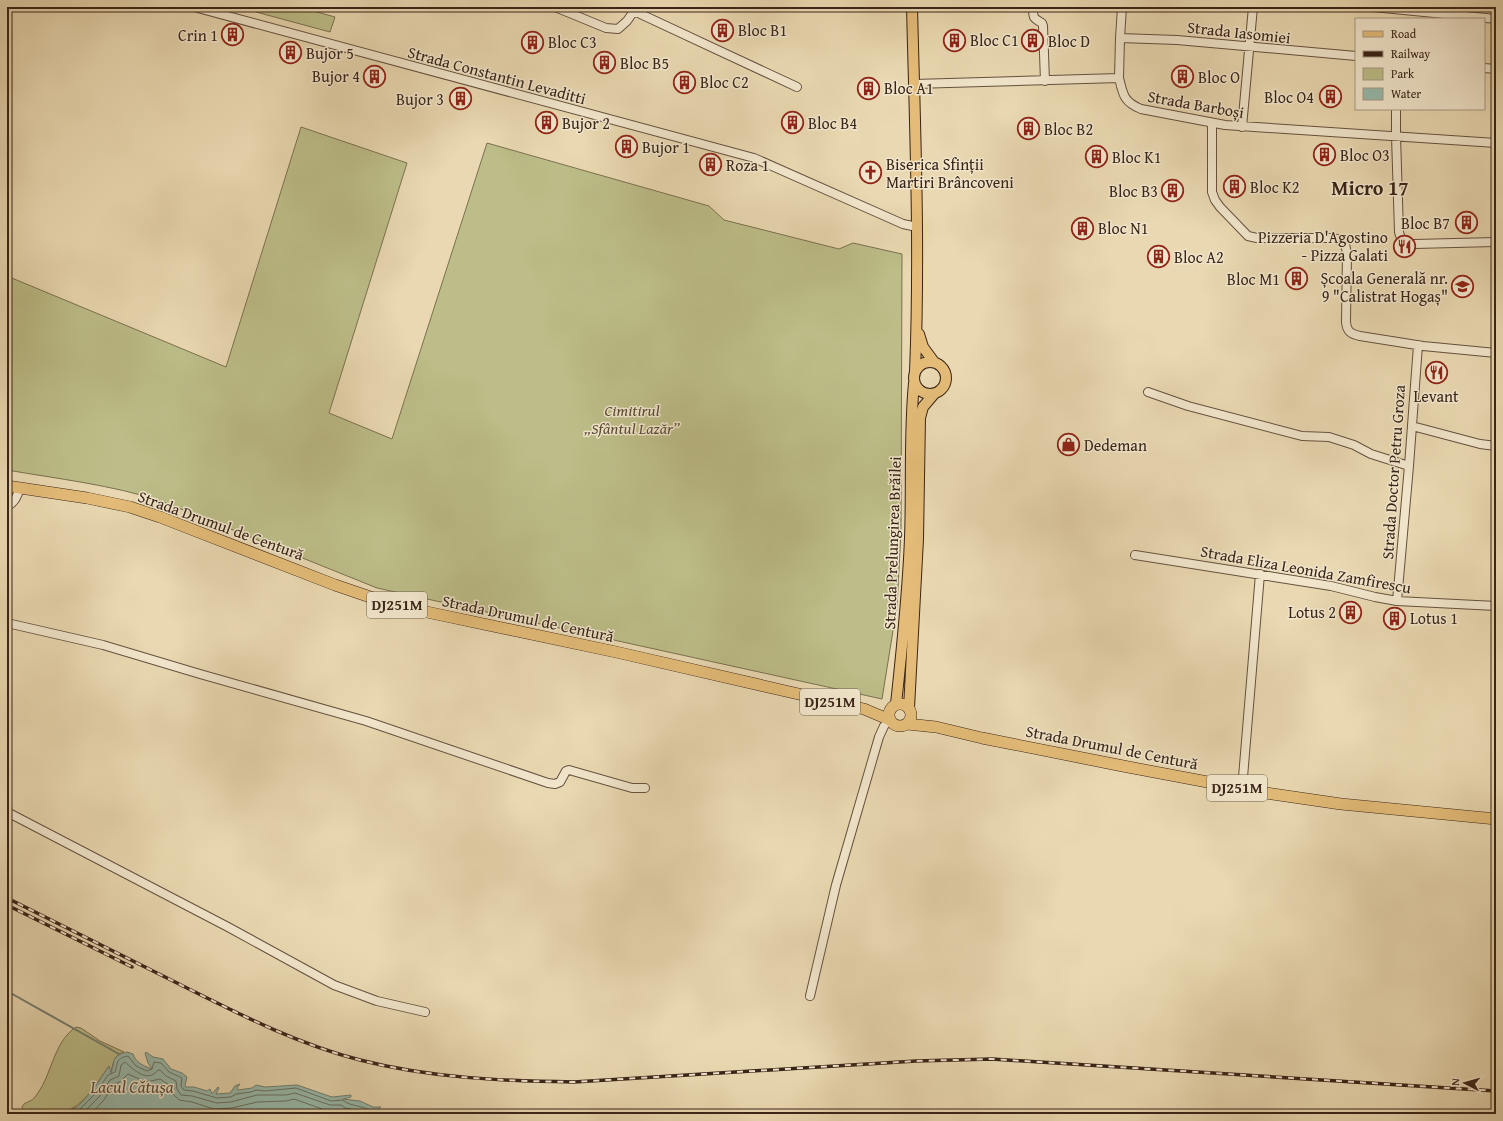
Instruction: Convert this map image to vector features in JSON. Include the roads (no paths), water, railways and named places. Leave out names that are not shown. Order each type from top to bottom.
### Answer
[{"type":"highway","name":"Strada Drumul de Centură","points":[[7,486],[87,498],[130,507],[160,516],[328,582],[379,600],[422,611],[616,652],[864,709]]},
{"type":"highway","points":[[864,709],[903,704],[936,727]]},
{"type":"highway","points":[[890,720],[889,713],[894,705]]},
{"type":"highway","points":[[864,709],[890,720],[892,723],[899,726],[907,724],[936,727]]},
{"type":"highway","points":[[907,724],[911,718],[910,709]]},
{"type":"highway","name":"Strada Drumul de Centură","points":[[936,727],[982,738],[1242,789],[1341,804],[1496,819]]},
{"type":"main road","points":[[912,7],[917,322],[914,383],[920,391],[934,394],[944,387],[946,375],[941,366],[934,362],[923,347],[917,322]]},
{"type":"main road","points":[[915,372],[924,362],[934,362]]},
{"type":"main road","name":"Strada Prelungirea Brăilei","points":[[894,705],[906,613],[911,507],[911,420],[914,383]]},
{"type":"main road","name":"Strada Prelungirea Brăilei","points":[[910,709],[918,539],[920,418],[923,407],[934,394]]},
{"type":"street","points":[[555,7],[606,28],[618,29],[627,21],[635,9],[797,87]]},
{"type":"street","points":[[1033,7],[1034,18],[1042,23],[1043,26],[1045,81]]},
{"type":"street","points":[[914,84],[1119,78],[1122,7]]},
{"type":"street","points":[[1242,127],[1253,7]]},
{"type":"street","points":[[1373,7],[1402,8],[1496,19]]},
{"type":"street","name":"Strada Constantin Levaditti","points":[[197,8],[754,158],[903,224],[916,227]]},
{"type":"street","points":[[1401,18],[1402,8]]},
{"type":"street","name":"Strada Iasomiei","points":[[1120,38],[1177,40],[1355,56]]},
{"type":"street","points":[[1485,68],[1496,69],[1496,143]]},
{"type":"street","name":"Strada Barboși","points":[[1119,78],[1122,92],[1131,105],[1212,124],[1496,143]]},
{"type":"street","points":[[1396,110],[1399,232],[1400,238],[1403,242],[1408,244],[1496,242]]},
{"type":"street","points":[[1212,124],[1212,192],[1220,207],[1248,236],[1257,238],[1330,238],[1342,241],[1345,244],[1347,253],[1347,329],[1354,335],[1418,345],[1496,353]]},
{"type":"street","name":"Strada Doctor Petru Groza","points":[[1397,601],[1418,345]]},
{"type":"street","points":[[1148,392],[1188,406],[1302,436],[1329,437],[1354,445],[1371,454],[1409,466]]},
{"type":"street","points":[[1412,426],[1480,444],[1496,446]]},
{"type":"street","points":[[7,506],[12,504],[15,500],[20,488]]},
{"type":"street","name":"Strada Eliza Leonida Zamfirescu","points":[[1135,555],[1332,586],[1375,598],[1397,601],[1496,606]]},
{"type":"street","points":[[1242,789],[1260,574]]},
{"type":"street","points":[[7,623],[103,645],[366,721],[548,783],[555,784],[560,782],[566,771],[569,770],[632,788],[645,788]]},
{"type":"street","points":[[810,996],[836,885],[879,737],[884,726],[890,720]]},
{"type":"street","points":[[7,812],[228,927],[334,985],[377,1001],[425,1012]]},
{"type":"water","name":"Lacul Cătușa","points":[[127,1052],[133,1054],[136,1060],[141,1064],[152,1069],[148,1063],[146,1052],[153,1057],[163,1059],[171,1069],[182,1073],[187,1077],[186,1087],[194,1087],[207,1091],[210,1089],[212,1094],[218,1087],[219,1088],[216,1094],[230,1093],[235,1086],[240,1084],[237,1088],[238,1090],[252,1088],[256,1085],[265,1087],[297,1085],[332,1097],[351,1095],[351,1097],[343,1099],[360,1101],[373,1107],[381,1107],[378,1111],[381,1112],[386,1110],[388,1114],[58,1114],[77,1107],[92,1091],[109,1066],[111,1073],[116,1057]]},
{"type":"waterway","points":[[7,991],[119,1054]]},
{"type":"railway","points":[[7,898],[225,1007],[291,1037],[314,1046],[360,1060],[440,1075],[520,1081],[574,1082],[916,1061],[992,1059],[1496,1091]]},
{"type":"railway","points":[[7,905],[132,967]]},
{"type":"place","name":"Bloc B1","points":[[723,30]]},
{"type":"place","name":"Crin 1","points":[[233,35]]},
{"type":"place","name":"Bloc C1","points":[[954,40]]},
{"type":"place","name":"Bloc D","points":[[1033,41]]},
{"type":"place","name":"Bloc C3","points":[[532,42]]},
{"type":"place","name":"Bujor 5","points":[[290,53]]},
{"type":"place","name":"Bloc B5","points":[[604,63]]},
{"type":"place","name":"Bujor 4","points":[[375,76]]},
{"type":"place","name":"Bloc O","points":[[1182,77]]},
{"type":"place","name":"Bloc C2","points":[[684,82]]},
{"type":"place","name":"Bloc A1","points":[[868,88]]},
{"type":"place","name":"Bloc O4","points":[[1330,97]]},
{"type":"place","name":"Bujor 3","points":[[460,99]]},
{"type":"place","name":"Bujor 2","points":[[547,123]]},
{"type":"place","name":"Bloc B4","points":[[792,123]]},
{"type":"place","name":"Bloc B2","points":[[1029,129]]},
{"type":"place","name":"Bujor 1","points":[[627,147]]},
{"type":"place","name":"Bloc O3","points":[[1324,155]]},
{"type":"place","name":"Bloc K1","points":[[1097,157]]},
{"type":"place","name":"Roza 1","points":[[710,165]]},
{"type":"place","name":"Biserica Sfinții Martiri Brâncoveni","points":[[870,173]]},
{"type":"place","name":"Bloc K2","points":[[1235,187]]},
{"type":"place","name":"Bloc B3","points":[[1173,191]]},
{"type":"place","name":"Bloc B7","points":[[1466,223]]},
{"type":"place","name":"Bloc N1","points":[[1083,228]]},
{"type":"place","name":"Pizzeria D'Agostino - Pizza Galati","points":[[1404,246]]},
{"type":"place","name":"Bloc A2","points":[[1159,257]]},
{"type":"place","name":"Bloc M1","points":[[1296,279]]},
{"type":"place","name":"Școala Generală nr. 9 \"Calistrat Hogaș\"","points":[[1463,287]]},
{"type":"place","name":"Levant","points":[[1436,372]]},
{"type":"place","name":"Dedeman","points":[[1068,445]]},
{"type":"place","name":"Lotus 2","points":[[1351,612]]},
{"type":"place","name":"Lotus 1","points":[[1395,618]]},
{"type":"district","name":"Micro 17","points":[[1370,188]]},
{"type":"park label","name":"Cimitirul „Sfântul Lazăr”","points":[[632,419]]}]
